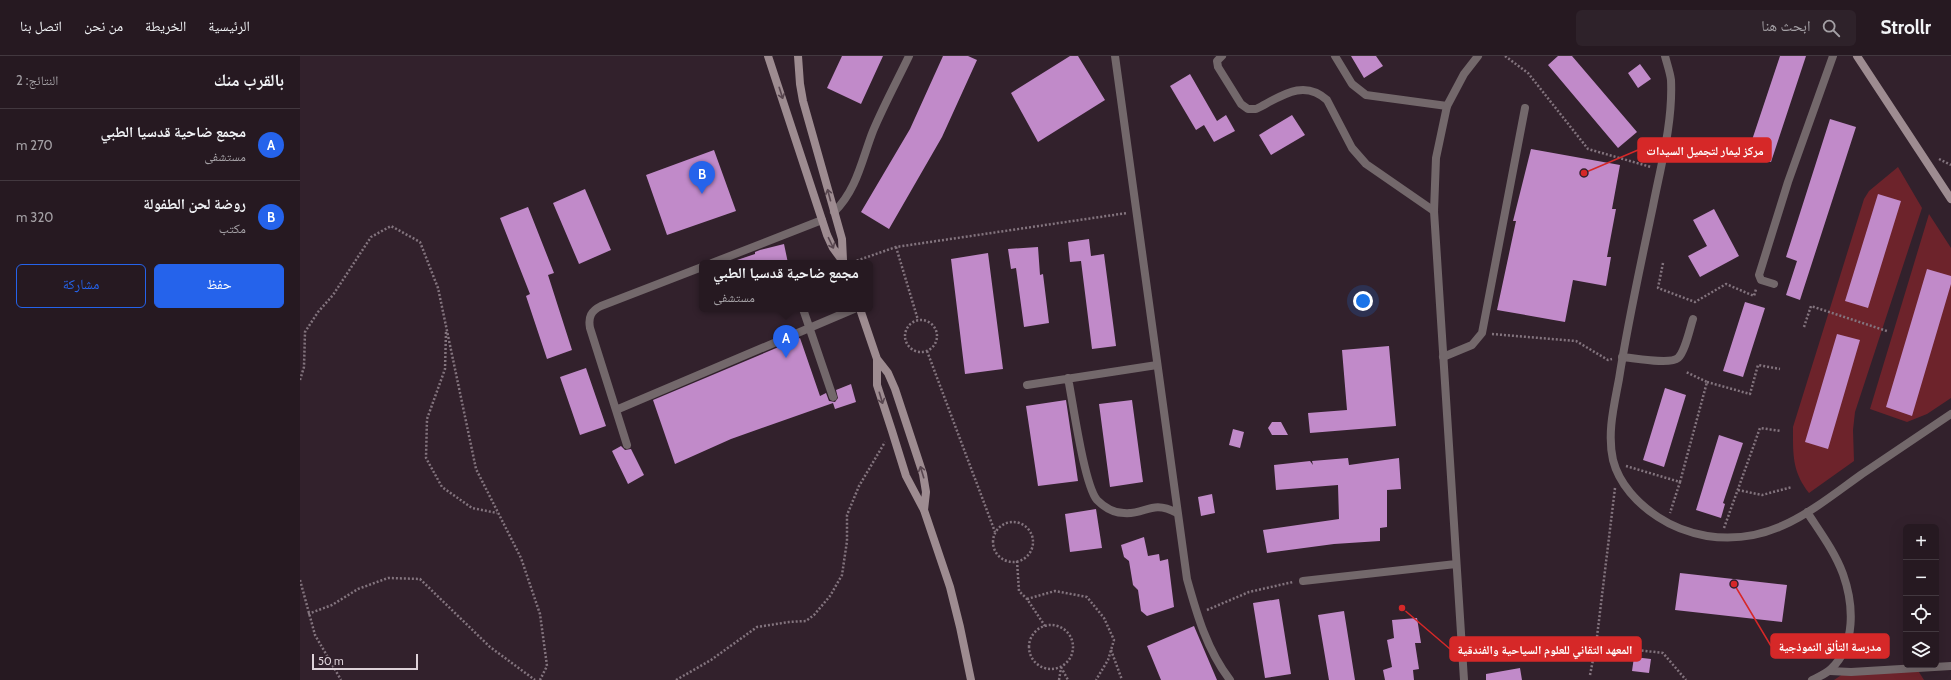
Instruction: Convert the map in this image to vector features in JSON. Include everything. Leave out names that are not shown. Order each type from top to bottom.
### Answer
[{"type":"main road","points":[[768,56],[830,242],[842,260]]},
{"type":"main road","points":[[798,56],[803,101],[842,239],[843,260]]},
{"type":"main road","points":[[1857,56],[1951,199]]},
{"type":"main road","points":[[861,312],[876,359],[877,385],[908,480],[924,510],[950,587],[971,680]]},
{"type":"main road","points":[[876,359],[888,373],[895,389],[923,474],[926,492],[924,510]]},
{"type":"street","points":[[834,212],[843,204],[852,190],[874,129],[909,56]]},
{"type":"street","points":[[1115,56],[1187,579],[1197,615],[1208,643],[1230,680]]},
{"type":"street","points":[[1222,56],[1217,61],[1218,67],[1244,107],[1252,110],[1256,109],[1293,91],[1308,90],[1321,95],[1327,100],[1352,148],[1366,164],[1434,211]]},
{"type":"street","points":[[1335,56],[1352,84],[1366,95],[1447,106]]},
{"type":"street","points":[[1464,680],[1434,211],[1436,158],[1447,106],[1464,74],[1478,56]]},
{"type":"street","points":[[1665,56],[1671,78],[1669,125],[1622,357],[1611,428],[1610,445],[1618,475],[1632,496],[1648,511],[1667,523],[1693,533],[1720,538],[1743,538],[1766,533],[1807,512],[1951,414]]},
{"type":"street","points":[[1774,284],[1761,280],[1759,277],[1788,182],[1833,56]]},
{"type":"street","points":[[1443,357],[1472,345],[1482,333],[1525,108]]},
{"type":"street","points":[[720,260],[822,220]]},
{"type":"street","points":[[627,445],[590,328],[589,321],[591,314],[595,309],[601,306],[699,268]]},
{"type":"street","points":[[804,312],[833,397]]},
{"type":"street","points":[[616,410],[847,312]]},
{"type":"street","points":[[1622,357],[1666,361],[1674,360],[1681,354],[1693,319]]},
{"type":"street","points":[[1027,384],[1157,365]]},
{"type":"street","points":[[1068,378],[1088,480],[1097,499],[1105,507],[1114,511],[1125,513],[1159,506],[1177,513]]},
{"type":"street","points":[[1807,512],[1834,555],[1843,573],[1851,616],[1849,636],[1843,655],[1830,671],[1812,680]]},
{"type":"street","points":[[1303,581],[1456,564]]},
{"type":"street","points":[[1830,671],[1851,672],[1951,666]]},
{"type":"path","points":[[1505,56],[1528,73],[1588,149],[1660,169]]},
{"type":"path","points":[[859,260],[896,247],[1137,211]]},
{"type":"path","points":[[300,380],[304,367],[305,332],[318,312],[333,295],[371,237],[391,226],[420,242],[438,288],[476,469],[521,558],[540,614],[547,666],[540,680]]},
{"type":"path","points":[[896,247],[918,320]]},
{"type":"path","points":[[1663,263],[1658,288],[1695,302],[1726,284],[1754,296],[1759,277]]},
{"type":"path","points":[[1804,326],[1811,306],[1887,331]]},
{"type":"path","points":[[918,320],[923,320],[932,325],[937,334],[934,344],[927,351],[922,352],[911,349],[905,341],[906,330],[913,322],[918,320]]},
{"type":"path","points":[[446,327],[445,369],[428,419],[426,458],[442,487],[472,508],[497,513]]},
{"type":"path","points":[[1482,333],[1576,341],[1608,360],[1622,357]]},
{"type":"path","points":[[927,351],[995,532],[993,545],[999,556],[1005,560],[1017,561],[1028,554],[1032,548],[1032,535],[1024,525],[1011,522],[1004,523],[995,532]]},
{"type":"path","points":[[1686,372],[1707,382],[1750,394],[1758,365],[1780,369]]},
{"type":"path","points":[[1667,523],[1680,482],[1707,382]]},
{"type":"path","points":[[1720,538],[1760,428],[1781,431]]},
{"type":"path","points":[[676,680],[711,660],[757,627],[783,622],[806,621],[814,615],[830,596],[842,575],[848,541],[847,514],[859,486],[892,431]]},
{"type":"path","points":[[1614,462],[1680,482]]},
{"type":"path","points":[[1590,675],[1596,645],[1613,495],[1618,475]]},
{"type":"path","points":[[1738,490],[1762,495],[1792,486]]},
{"type":"path","points":[[1017,561],[1019,591],[1027,599],[1045,626]]},
{"type":"path","points":[[308,614],[332,605],[358,590],[388,578],[420,579],[490,647],[535,680]]},
{"type":"path","points":[[300,580],[308,614],[315,635],[341,680]]},
{"type":"path","points":[[1211,608],[1249,592],[1289,583]]},
{"type":"path","points":[[1027,599],[1055,591],[1086,597],[1104,618],[1114,640],[1108,660],[1096,680]]},
{"type":"path","points":[[1059,680],[1061,667],[1071,657],[1073,650],[1070,636],[1059,627],[1045,626],[1033,634],[1029,648],[1030,655],[1040,666],[1046,669],[1061,667]]},
{"type":"path","points":[[1596,645],[1663,653],[1686,680]]},
{"type":"path","points":[[1111,649],[1122,680]]},
{"type":"path","points":[[1061,667],[1068,680]]},
{"type":"shaded area","points":[[1898,167],[1922,208],[1855,412],[1853,430],[1854,461],[1809,493],[1803,485],[1796,470],[1793,446],[1793,427],[1864,199],[1869,191]]},
{"type":"shaded area","points":[[1929,214],[1951,248],[1951,398],[1927,414],[1907,422],[1870,409]]},
{"type":"shaded area","points":[[1917,669],[1924,680],[1834,680],[1846,672]]},
{"type":"building","points":[[842,56],[883,56],[861,104],[827,88]]},
{"type":"building","points":[[943,56],[968,56],[977,60],[942,137],[889,229],[861,212],[910,129]]},
{"type":"building","points":[[1070,56],[1078,56],[1105,100],[1038,142],[1011,93]]},
{"type":"building","points":[[1351,56],[1376,56],[1383,66],[1364,78]]},
{"type":"building","points":[[1558,56],[1572,56],[1637,132],[1618,148],[1548,65]]},
{"type":"building","points":[[1780,56],[1806,56],[1771,162],[1747,155]]},
{"type":"building","points":[[1640,64],[1651,79],[1638,88],[1628,73]]},
{"type":"building","points":[[1190,74],[1217,121],[1226,115],[1235,131],[1214,142],[1204,125],[1196,130],[1170,86]]},
{"type":"building","points":[[1292,115],[1305,135],[1271,155],[1259,135]]},
{"type":"building","points":[[1830,119],[1856,127],[1800,300],[1786,295],[1797,261],[1786,257]]},
{"type":"building","points":[[1531,149],[1620,165],[1612,209],[1616,209],[1607,257],[1611,257],[1606,286],[1573,280],[1565,322],[1497,310],[1516,221],[1513,221]]},
{"type":"building","points":[[714,150],[736,211],[667,235],[646,175]]},
{"type":"building","points":[[585,189],[611,250],[579,264],[553,203]]},
{"type":"building","points":[[1878,194],[1901,201],[1868,308],[1845,301]]},
{"type":"building","points":[[528,207],[554,273],[548,275],[572,350],[547,359],[526,296],[530,294],[500,218]]},
{"type":"building","points":[[1714,209],[1739,256],[1700,277],[1688,256],[1707,246],[1693,220]]},
{"type":"building","points":[[1089,239],[1091,256],[1104,254],[1116,346],[1092,349],[1081,261],[1070,262],[1068,242]]},
{"type":"building","points":[[784,244],[787,260],[737,260],[755,254],[755,252]]},
{"type":"building","points":[[1038,247],[1040,275],[1043,274],[1049,323],[1024,327],[1016,268],[1011,269],[1008,249]]},
{"type":"building","points":[[988,253],[1003,369],[965,374],[951,259]]},
{"type":"building","points":[[1927,269],[1951,276],[1951,284],[1912,416],[1886,407]]},
{"type":"building","points":[[1745,302],[1765,308],[1743,377],[1723,371]]},
{"type":"building","points":[[1837,334],[1860,340],[1828,449],[1805,442]]},
{"type":"building","points":[[800,338],[820,396],[826,393],[829,401],[835,402],[838,398],[836,390],[851,384],[856,402],[835,409],[833,403],[731,439],[675,464],[653,400]]},
{"type":"building","points":[[1389,346],[1396,426],[1310,433],[1308,413],[1347,410],[1342,350]]},
{"type":"building","points":[[586,368],[606,426],[580,435],[560,377]]},
{"type":"building","points":[[1665,388],[1686,395],[1664,467],[1643,460]]},
{"type":"building","points":[[1066,400],[1078,481],[1038,486],[1026,406]]},
{"type":"building","points":[[1132,400],[1143,482],[1110,487],[1099,404]]},
{"type":"building","points":[[1272,422],[1281,422],[1288,435],[1272,435],[1268,428]]},
{"type":"building","points":[[1233,429],[1244,432],[1240,448],[1229,445]]},
{"type":"building","points":[[1719,435],[1743,443],[1723,503],[1725,504],[1721,518],[1696,510]]},
{"type":"building","points":[[621,446],[625,450],[631,449],[644,475],[628,484],[612,451]]},
{"type":"building","points":[[1348,458],[1349,465],[1399,458],[1401,489],[1387,490],[1387,527],[1380,528],[1380,541],[1334,544],[1267,553],[1263,530],[1339,519],[1338,485],[1276,490],[1274,465],[1310,461],[1313,465],[1312,461]]},
{"type":"building","points":[[1212,494],[1215,513],[1201,516],[1198,497]]},
{"type":"building","points":[[1096,509],[1102,548],[1070,552],[1065,514]]},
{"type":"building","points":[[1144,537],[1148,556],[1159,554],[1160,561],[1168,559],[1174,607],[1147,616],[1141,611],[1138,590],[1133,585],[1129,561],[1124,557],[1121,545]]},
{"type":"building","points":[[1680,573],[1787,585],[1782,622],[1675,610]]},
{"type":"building","points":[[1279,599],[1291,674],[1265,678],[1253,603]]},
{"type":"building","points":[[1344,611],[1355,680],[1329,680],[1318,615]]},
{"type":"building","points":[[1417,618],[1421,643],[1415,643],[1419,669],[1413,670],[1414,680],[1385,680],[1383,670],[1392,667],[1387,640],[1394,638],[1392,620]]},
{"type":"building","points":[[1194,626],[1217,680],[1161,680],[1147,646]]},
{"type":"building","points":[[1634,657],[1651,659],[1649,673],[1632,671]]},
{"type":"building","points":[[1520,668],[1522,680],[1486,680],[1486,674]]},
{"type":"place","name":"مركز ليمار لتجميل السيدات","points":[[1584,173]]},
{"type":"place","name":"روضة لحن الطفولة","points":[[702,194]]},
{"type":"place","name":"مجمع ضاحية قدسيا الطبي","points":[[786,358]]},
{"type":"place","name":"مدرسة التألق النموذجية","points":[[1734,584]]},
{"type":"place","name":"المعهد التقاني للعلوم السياحية والفندقية","points":[[1402,608]]}]
